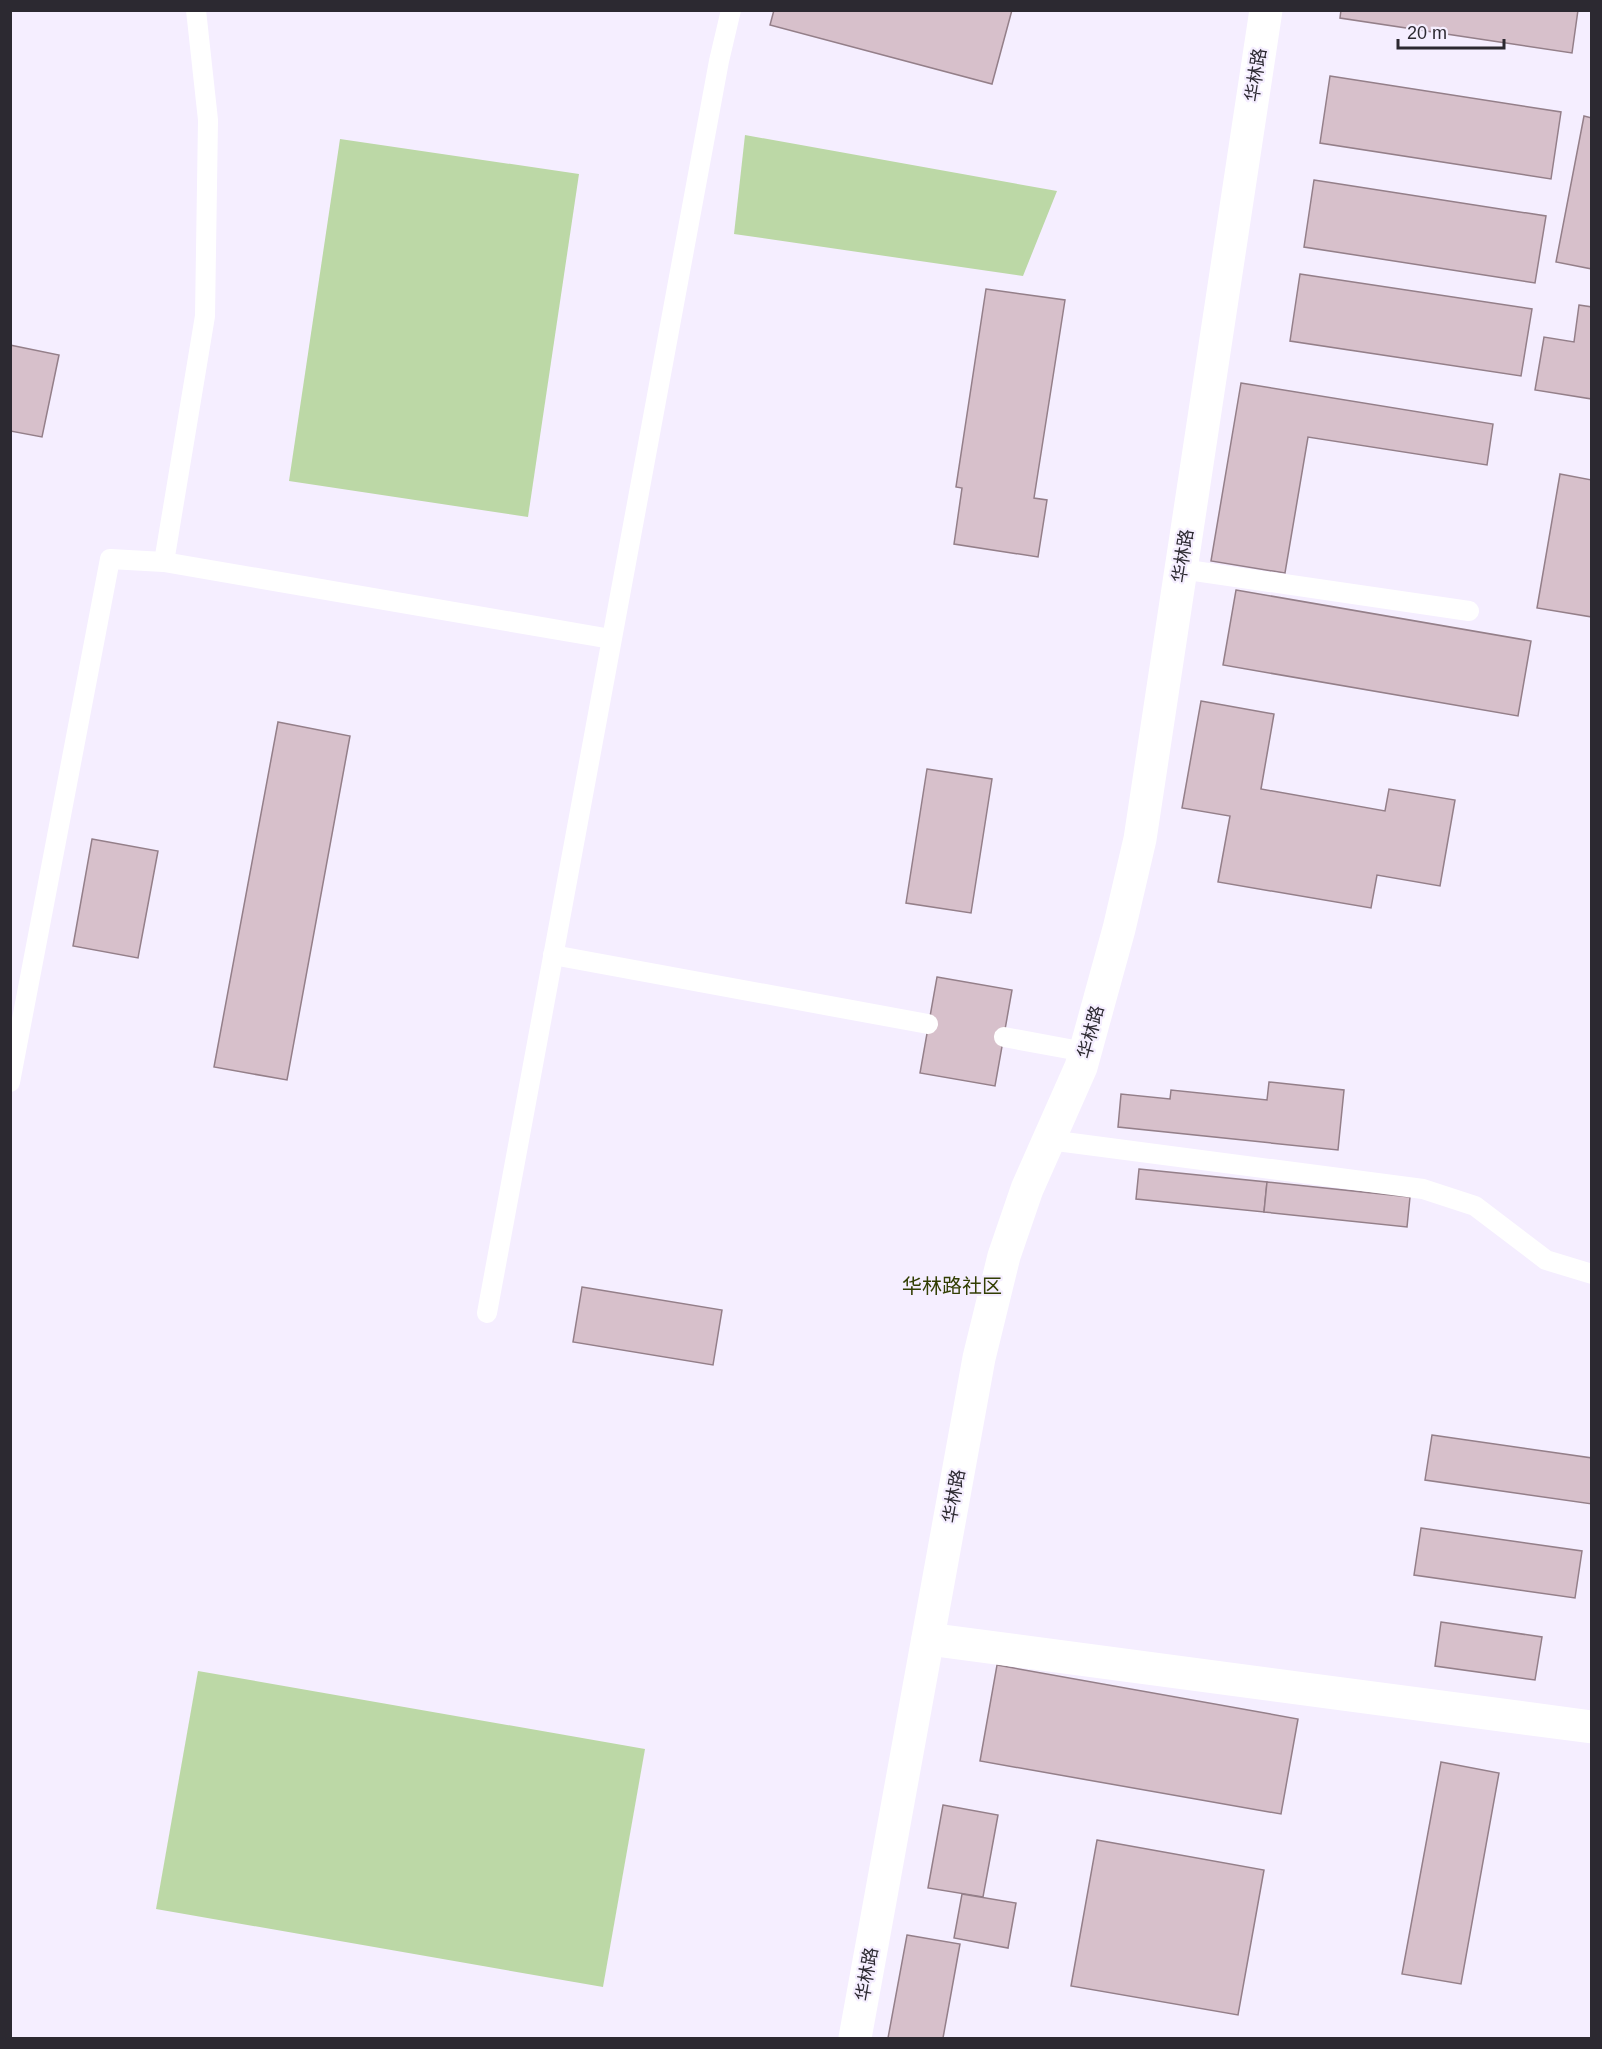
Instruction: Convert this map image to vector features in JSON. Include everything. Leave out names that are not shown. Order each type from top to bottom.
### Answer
[{"type":"street","name":"华林路","points":[[855,2038],[981,1346],[1004,1256],[1027,1189],[1081,1067],[1119,929],[1140,839],[1266,10]]},
{"type":"street","points":[[928,1639],[1592,1727]]},
{"type":"lane","points":[[164,562],[205,316],[208,120],[196,10]]},
{"type":"lane","points":[[488,1313],[716,73],[731,10]]},
{"type":"lane","points":[[10,1082],[110,559],[164,562],[611,639]]},
{"type":"lane","points":[[1181,569],[1469,611]]},
{"type":"lane","points":[[554,955],[928,1024]]},
{"type":"lane","points":[[1004,1037],[1085,1052]]},
{"type":"lane","points":[[1049,1140],[1423,1189],[1475,1206],[1546,1260],[1592,1274]]},
{"type":"green space","points":[[745,135],[1057,191],[1023,276],[734,234]]},
{"type":"green space","points":[[340,139],[579,174],[528,517],[289,481]]},
{"type":"green space","points":[[198,1671],[645,1749],[603,1987],[156,1909]]},
{"type":"building","points":[[774,10],[1012,10],[992,84],[770,25]]},
{"type":"building","points":[[1341,10],[1578,10],[1572,53],[1340,18]]},
{"type":"building","points":[[1330,76],[1561,112],[1551,179],[1320,143]]},
{"type":"building","points":[[1584,116],[1592,118],[1592,269],[1556,262]]},
{"type":"building","points":[[1314,180],[1546,216],[1535,283],[1304,247]]},
{"type":"building","points":[[1300,274],[1532,309],[1521,376],[1290,341]]},
{"type":"building","points":[[986,289],[1065,300],[1034,498],[1047,500],[1038,557],[954,544],[962,488],[956,487]]},
{"type":"building","points":[[1579,305],[1592,307],[1592,399],[1535,390],[1544,337],[1574,342]]},
{"type":"building","points":[[10,345],[59,355],[42,437],[10,431]]},
{"type":"building","points":[[1241,383],[1493,424],[1487,465],[1308,437],[1285,573],[1211,561]]},
{"type":"building","points":[[1560,474],[1592,480],[1592,617],[1537,608]]},
{"type":"building","points":[[1236,590],[1531,641],[1518,716],[1223,665]]},
{"type":"building","points":[[1201,701],[1274,714],[1261,789],[1385,811],[1389,789],[1455,800],[1440,886],[1377,875],[1371,908],[1218,882],[1230,816],[1182,808]]},
{"type":"building","points":[[278,722],[350,736],[287,1080],[214,1067]]},
{"type":"building","points":[[927,769],[992,779],[971,913],[906,903]]},
{"type":"building","points":[[92,839],[158,851],[138,958],[73,946]]},
{"type":"building","points":[[937,977],[1012,990],[995,1086],[920,1073]]},
{"type":"building","points":[[1269,1082],[1344,1090],[1338,1150],[1118,1127],[1121,1094],[1170,1099],[1171,1090],[1267,1100]]},
{"type":"building","points":[[1139,1169],[1267,1182],[1264,1212],[1136,1199]]},
{"type":"building","points":[[1267,1182],[1410,1197],[1407,1227],[1264,1212]]},
{"type":"building","points":[[582,1287],[722,1310],[713,1365],[573,1342]]},
{"type":"building","points":[[1432,1435],[1592,1458],[1592,1504],[1425,1480]]},
{"type":"building","points":[[1421,1528],[1582,1551],[1575,1598],[1414,1575]]},
{"type":"building","points":[[1441,1622],[1542,1637],[1535,1680],[1435,1666]]},
{"type":"building","points":[[997,1665],[1298,1719],[1281,1814],[980,1761]]},
{"type":"building","points":[[1441,1762],[1499,1773],[1461,1984],[1402,1974]]},
{"type":"building","points":[[943,1805],[998,1815],[983,1897],[928,1888]]},
{"type":"building","points":[[1097,1840],[1264,1870],[1238,2015],[1071,1986]]},
{"type":"building","points":[[962,1894],[1016,1903],[1008,1948],[954,1938]]},
{"type":"building","points":[[907,1935],[960,1944],[943,2038],[888,2038]]},
{"type":"district","name":"华林路社区","points":[[952,1286]]}]
